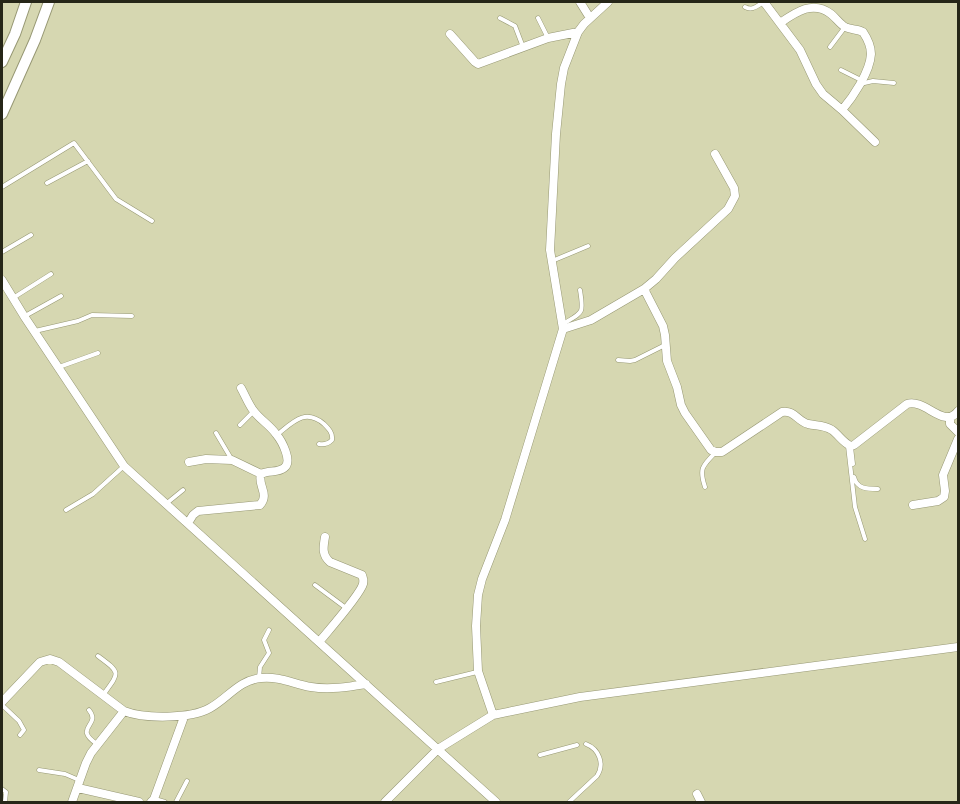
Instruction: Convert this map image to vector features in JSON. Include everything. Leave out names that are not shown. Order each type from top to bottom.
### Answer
[{"type":"main road","points":[[2,62],[26,2]]},
{"type":"main road","points":[[2,114],[49,2]]},
{"type":"street","points":[[580,2],[590,18]]},
{"type":"street","points":[[493,715],[478,671],[476,626],[478,595],[505,520],[562,327],[550,250],[556,134],[564,68],[578,32],[608,2]]},
{"type":"street","points":[[764,2],[801,50],[823,94],[875,142]]},
{"type":"street","points":[[780,23],[802,9],[811,7],[824,9],[845,27],[863,32],[871,56],[861,82],[851,100],[842,110]]},
{"type":"street","points":[[450,34],[478,64],[548,38],[578,32]]},
{"type":"street","points":[[562,327],[591,320],[644,289],[728,209],[735,196],[734,188],[714,154]]},
{"type":"street","points":[[2,280],[124,466],[496,802]]},
{"type":"street","points":[[644,289],[663,326],[667,361],[681,405],[711,450],[716,452],[722,452],[782,412],[794,413],[807,424],[832,430],[850,446],[912,402],[950,418],[958,411]]},
{"type":"street","points":[[188,523],[198,511],[260,505],[265,496],[259,478],[261,474],[266,471],[277,471],[288,463],[288,456],[278,435],[254,412],[241,388]]},
{"type":"street","points":[[950,418],[950,424],[958,432]]},
{"type":"street","points":[[913,505],[938,501],[944,497],[943,475],[958,439]]},
{"type":"street","points":[[189,462],[206,459],[232,460],[261,474]]},
{"type":"street","points":[[319,642],[362,588],[363,579],[362,575],[357,572],[327,560],[323,549],[324,537]]},
{"type":"street","points":[[385,802],[438,749],[493,715],[580,697],[958,647]]},
{"type":"street","points":[[2,703],[40,662],[50,659],[59,662],[103,696],[134,716],[184,717],[210,709],[241,684],[259,678],[277,677],[310,687],[328,689],[366,684]]},
{"type":"street","points":[[72,802],[86,763],[124,711]]},
{"type":"street","points":[[152,801],[184,717]]},
{"type":"street","points":[[79,784],[124,800],[139,802]]},
{"type":"street","points":[[697,794],[701,802]]},
{"type":"lane","points":[[745,7],[750,9],[764,2]]},
{"type":"lane","points":[[500,18],[515,26],[523,47]]},
{"type":"lane","points":[[538,18],[548,38]]},
{"type":"lane","points":[[830,47],[845,27]]},
{"type":"lane","points":[[841,70],[861,82],[894,83]]},
{"type":"lane","points":[[2,187],[74,143],[116,199],[152,221]]},
{"type":"lane","points":[[47,183],[88,161]]},
{"type":"lane","points":[[2,252],[30,235]]},
{"type":"lane","points":[[551,261],[588,246]]},
{"type":"lane","points":[[12,298],[51,274]]},
{"type":"lane","points":[[562,327],[582,311],[580,290]]},
{"type":"lane","points":[[24,316],[61,296]]},
{"type":"lane","points":[[34,331],[78,321],[92,315],[132,316]]},
{"type":"lane","points":[[618,360],[635,360],[665,345]]},
{"type":"lane","points":[[58,368],[98,353]]},
{"type":"lane","points":[[240,425],[254,412]]},
{"type":"lane","points":[[278,435],[304,416],[311,417],[320,421],[333,435],[330,443],[319,444]]},
{"type":"lane","points":[[216,433],[232,460]]},
{"type":"lane","points":[[850,446],[856,483],[865,489],[878,489]]},
{"type":"lane","points":[[850,446],[855,507],[865,539]]},
{"type":"lane","points":[[705,487],[701,476],[702,468],[716,452]]},
{"type":"lane","points":[[66,510],[93,494],[124,466]]},
{"type":"lane","points":[[166,504],[183,490]]},
{"type":"lane","points":[[315,585],[346,609]]},
{"type":"lane","points":[[259,678],[260,667],[269,653],[264,640],[269,630]]},
{"type":"lane","points":[[98,656],[114,668],[117,674],[103,696]]},
{"type":"lane","points":[[435,682],[478,671]]},
{"type":"lane","points":[[2,703],[22,725],[24,730],[20,735]]},
{"type":"lane","points":[[89,710],[93,718],[86,735],[98,744]]},
{"type":"lane","points":[[569,802],[600,771],[600,759],[593,747],[586,744]]},
{"type":"lane","points":[[540,755],[577,746]]},
{"type":"lane","points":[[39,770],[65,774],[79,784]]},
{"type":"lane","points":[[176,802],[187,781]]},
{"type":"lane","points":[[2,789],[6,792],[5,802]]},
{"type":"lane","points":[[152,801],[165,802]]}]
